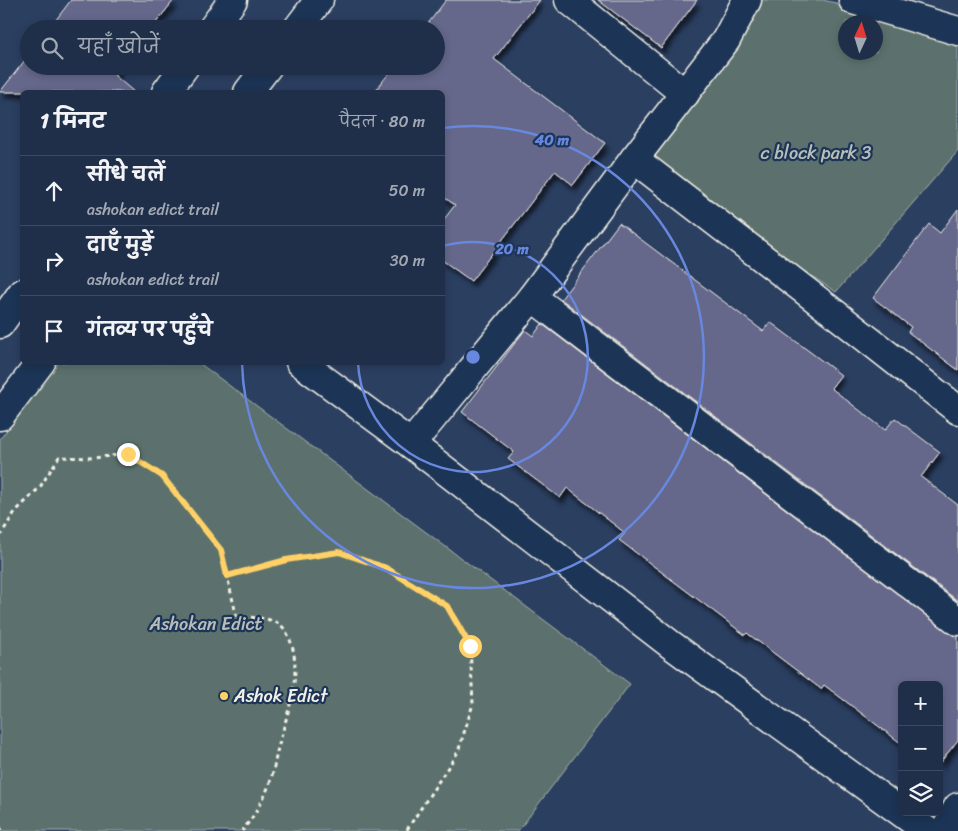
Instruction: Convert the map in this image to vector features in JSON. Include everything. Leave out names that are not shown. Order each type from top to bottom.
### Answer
[{"type":"street","points":[[218,20],[232,0]]},
{"type":"street","points":[[304,20],[318,0]]},
{"type":"street","points":[[569,0],[685,94]]},
{"type":"street","points":[[411,444],[532,297],[634,159],[726,40],[747,0]]},
{"type":"street","points":[[853,0],[958,31]]},
{"type":"street","points":[[167,90],[178,75]]},
{"type":"street","points":[[250,90],[261,75]]},
{"type":"street","points":[[634,159],[958,410]]},
{"type":"street","points":[[532,297],[958,621]]},
{"type":"street","points":[[0,416],[39,365]]},
{"type":"street","points":[[304,365],[411,444],[670,644],[927,831]]},
{"type":"street","points":[[945,831],[958,807]]},
{"type":"path","points":[[0,536],[15,512],[40,487],[59,457],[93,458],[128,454],[162,476],[167,482],[221,550],[240,627],[246,617],[267,618],[284,628],[294,655],[294,687],[289,713],[277,748],[271,781],[255,815],[242,831]]},
{"type":"path","points":[[227,576],[286,560],[339,552],[386,568],[447,606],[470,646],[473,704],[458,752],[406,831]]},
{"type":"path","points":[[0,827],[2,831]]},
{"type":"green space","name":"c block park 3","points":[[740,0],[823,0],[958,32],[958,151],[836,292],[634,159]]},
{"type":"green space","name":"Ashokan Edict","points":[[57,365],[202,365],[630,684],[518,831],[0,831],[0,439]]},
{"type":"building","points":[[71,0],[174,0],[158,20],[56,20]]},
{"type":"building","points":[[446,0],[540,0],[494,59],[605,143],[573,185],[555,171],[471,281],[445,262],[445,218],[455,205],[445,198],[445,90],[376,90],[388,75],[445,75],[445,20],[431,20]]},
{"type":"building","points":[[598,0],[697,0],[661,48]]},
{"type":"building","points":[[20,66],[20,75],[114,75],[132,90],[20,90],[20,92],[0,92]]},
{"type":"building","points":[[958,209],[958,370],[908,332],[911,327],[873,298],[929,224],[940,233]]},
{"type":"building","points":[[619,223],[763,331],[770,322],[841,375],[831,388],[885,430],[895,418],[940,452],[921,477],[958,505],[958,601],[561,299]]},
{"type":"building","points":[[542,324],[949,633],[958,636],[958,740],[943,759],[943,681],[898,681],[898,741],[824,685],[821,689],[747,633],[745,635],[619,540],[625,533],[567,488],[560,498],[508,459],[514,452],[462,412],[525,330],[533,336]]},
{"type":"place","name":"Ashok Edict","points":[[224,696]]},
{"type":"route","points":[[128,454],[162,476],[221,550],[227,576],[286,560],[339,552],[386,568],[447,606],[470,646]]}]
